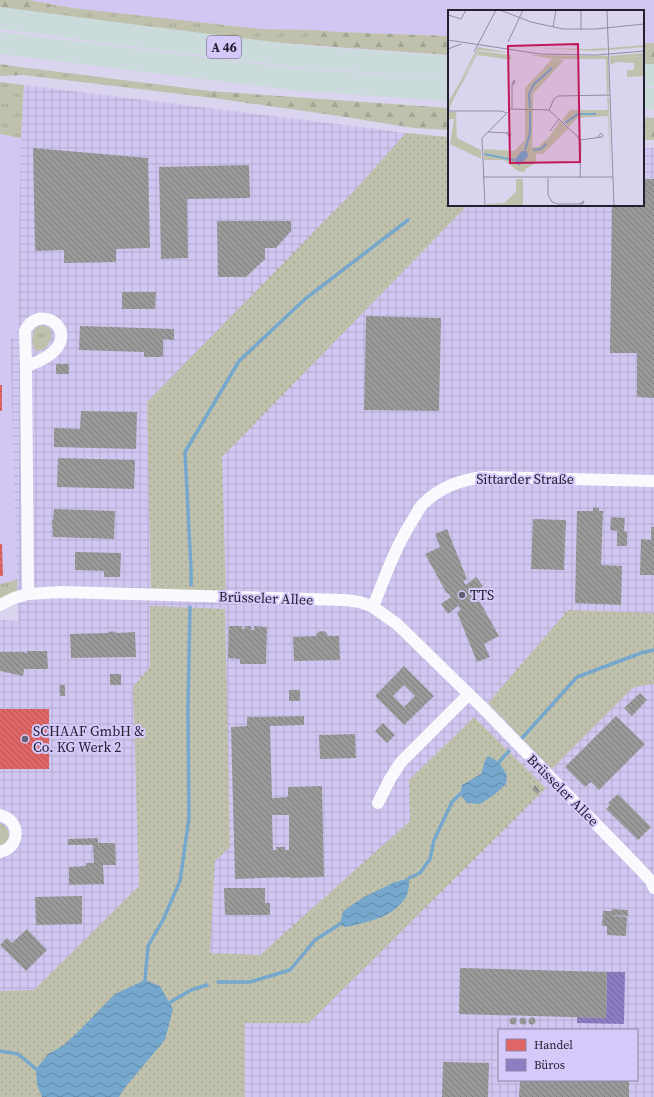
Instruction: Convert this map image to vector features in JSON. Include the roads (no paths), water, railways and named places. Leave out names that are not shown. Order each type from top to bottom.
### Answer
[{"type":"highway","name":"A 46","points":[[0,18],[306,57],[448,67]]},
{"type":"highway","name":"A 46","points":[[0,43],[300,80],[448,90]]},
{"type":"highway","points":[[644,75],[654,76]]},
{"type":"highway","points":[[644,98],[654,99]]},
{"type":"street","points":[[26,366],[28,594]]},
{"type":"street","name":"Sittarder Straße","points":[[373,607],[405,532],[423,503],[451,484],[462,480],[482,477],[654,481]]},
{"type":"street","name":"Brüsseler Allee","points":[[0,605],[14,598],[28,594],[62,592],[345,600],[360,602],[373,607],[397,624],[469,694],[638,867],[651,881],[654,888]]},
{"type":"street","points":[[378,804],[390,779],[401,762],[469,694]]},
{"type":"street","points":[[0,816],[10,820],[13,824],[16,835],[11,846],[7,850],[0,852]]},
{"type":"water","points":[[488,756],[499,762],[507,775],[506,784],[494,795],[480,804],[467,803],[460,794],[462,785],[481,774]]},
{"type":"water","points":[[409,878],[407,895],[401,904],[394,910],[370,921],[345,927],[340,924],[343,911],[364,897],[393,883]]},
{"type":"water","points":[[145,980],[160,986],[173,1009],[165,1040],[126,1086],[119,1097],[42,1097],[37,1085],[36,1069],[48,1054],[64,1045],[115,994]]},
{"type":"waterway","points":[[191,585],[185,452],[239,361],[305,299],[408,220]]},
{"type":"waterway","points":[[145,980],[148,946],[163,920],[180,881],[189,818],[188,710],[190,607]]},
{"type":"waterway","points":[[522,738],[577,677],[641,653],[654,650]]},
{"type":"waterway","points":[[499,762],[509,751]]},
{"type":"waterway","points":[[409,878],[420,873],[430,859],[434,840],[452,802],[460,794]]},
{"type":"waterway","points":[[218,982],[250,982],[290,970],[315,940],[340,924]]},
{"type":"waterway","points":[[169,1003],[191,990],[207,985]]},
{"type":"waterway","points":[[0,1051],[18,1054],[36,1069]]},
{"type":"place","name":"TTS","points":[[462,595]]},
{"type":"place","name":"SCHAAF GmbH & Co. KG Werk 2","points":[[25,739]]}]
